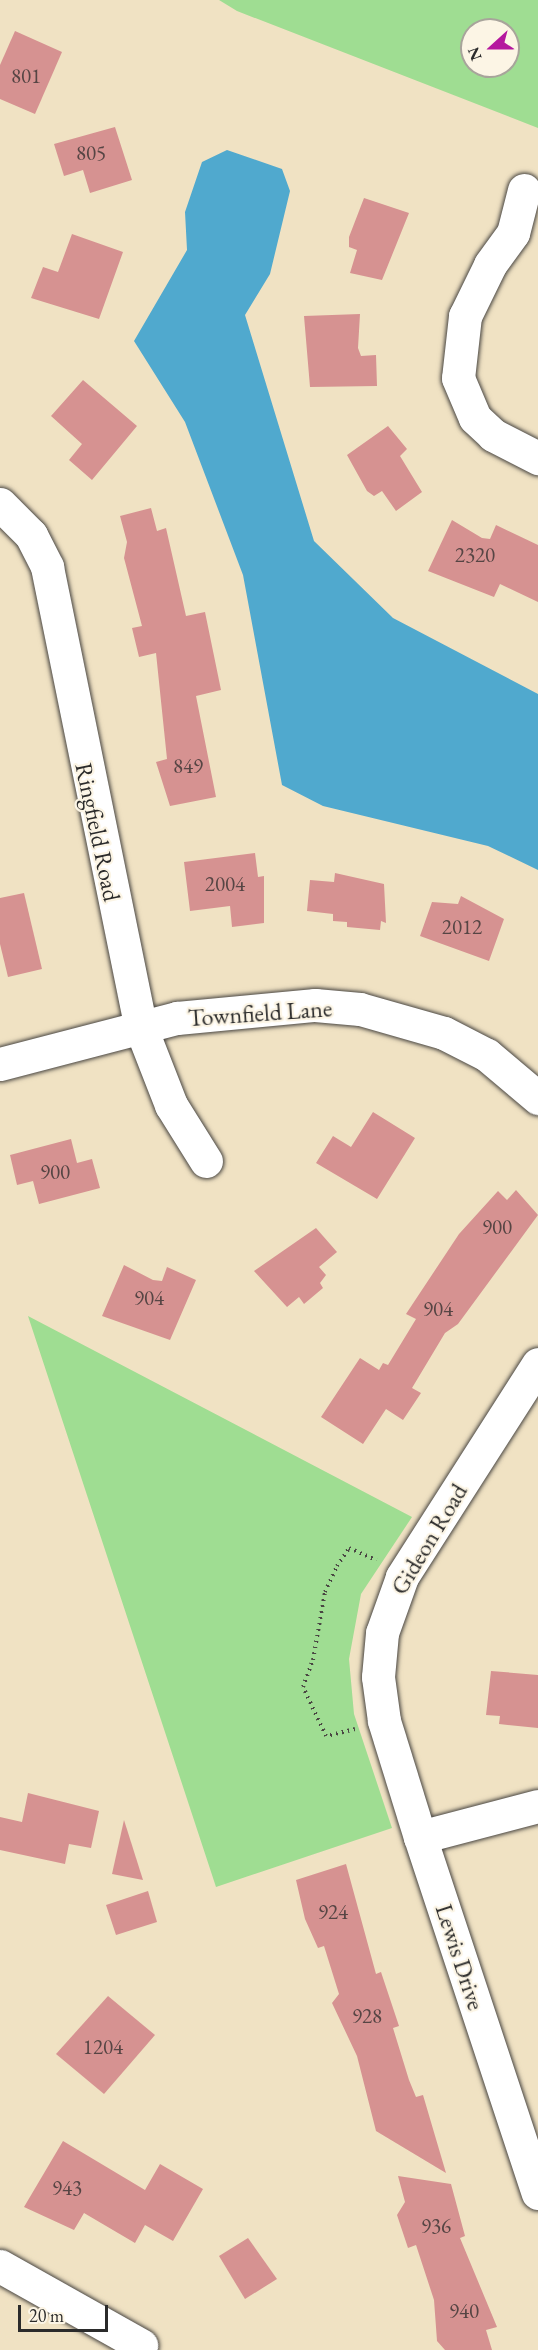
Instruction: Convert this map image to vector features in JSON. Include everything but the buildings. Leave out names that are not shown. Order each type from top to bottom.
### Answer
[{"type":"street","points":[[524,190],[513,233],[489,265],[465,316],[458,378],[475,418],[493,435],[538,458]]},
{"type":"street","name":"Ringfield Road","points":[[0,504],[31,536],[47,567],[141,1028],[171,1105],[206,1161]]},
{"type":"street","name":"Townfield Lane","points":[[0,1064],[141,1028],[238,1009],[360,1009],[444,1033],[487,1055],[538,1098]]},
{"type":"street","name":"Gideon Road","points":[[420,1837],[384,1721],[378,1677],[382,1633],[402,1577],[538,1364]]},
{"type":"street","points":[[420,1837],[538,1806]]},
{"type":"street","name":"Lewis Drive","points":[[420,1837],[538,2193]]},
{"type":"street","points":[[0,2266],[141,2345]]},
{"type":"path","points":[[358,1728],[326,1736],[303,1687],[313,1660],[325,1592],[337,1566],[349,1548],[382,1562]]},
{"type":"green space","points":[[219,0],[538,0],[538,128],[237,11]]},
{"type":"green space","points":[[28,1316],[412,1517],[361,1594],[349,1659],[354,1714],[392,1828],[216,1887]]},
{"type":"water","points":[[227,150],[282,169],[290,191],[270,274],[245,315],[314,541],[393,618],[538,694],[538,870],[488,846],[323,806],[282,785],[243,575],[185,422],[134,341],[187,250],[185,212],[202,162]]}]
